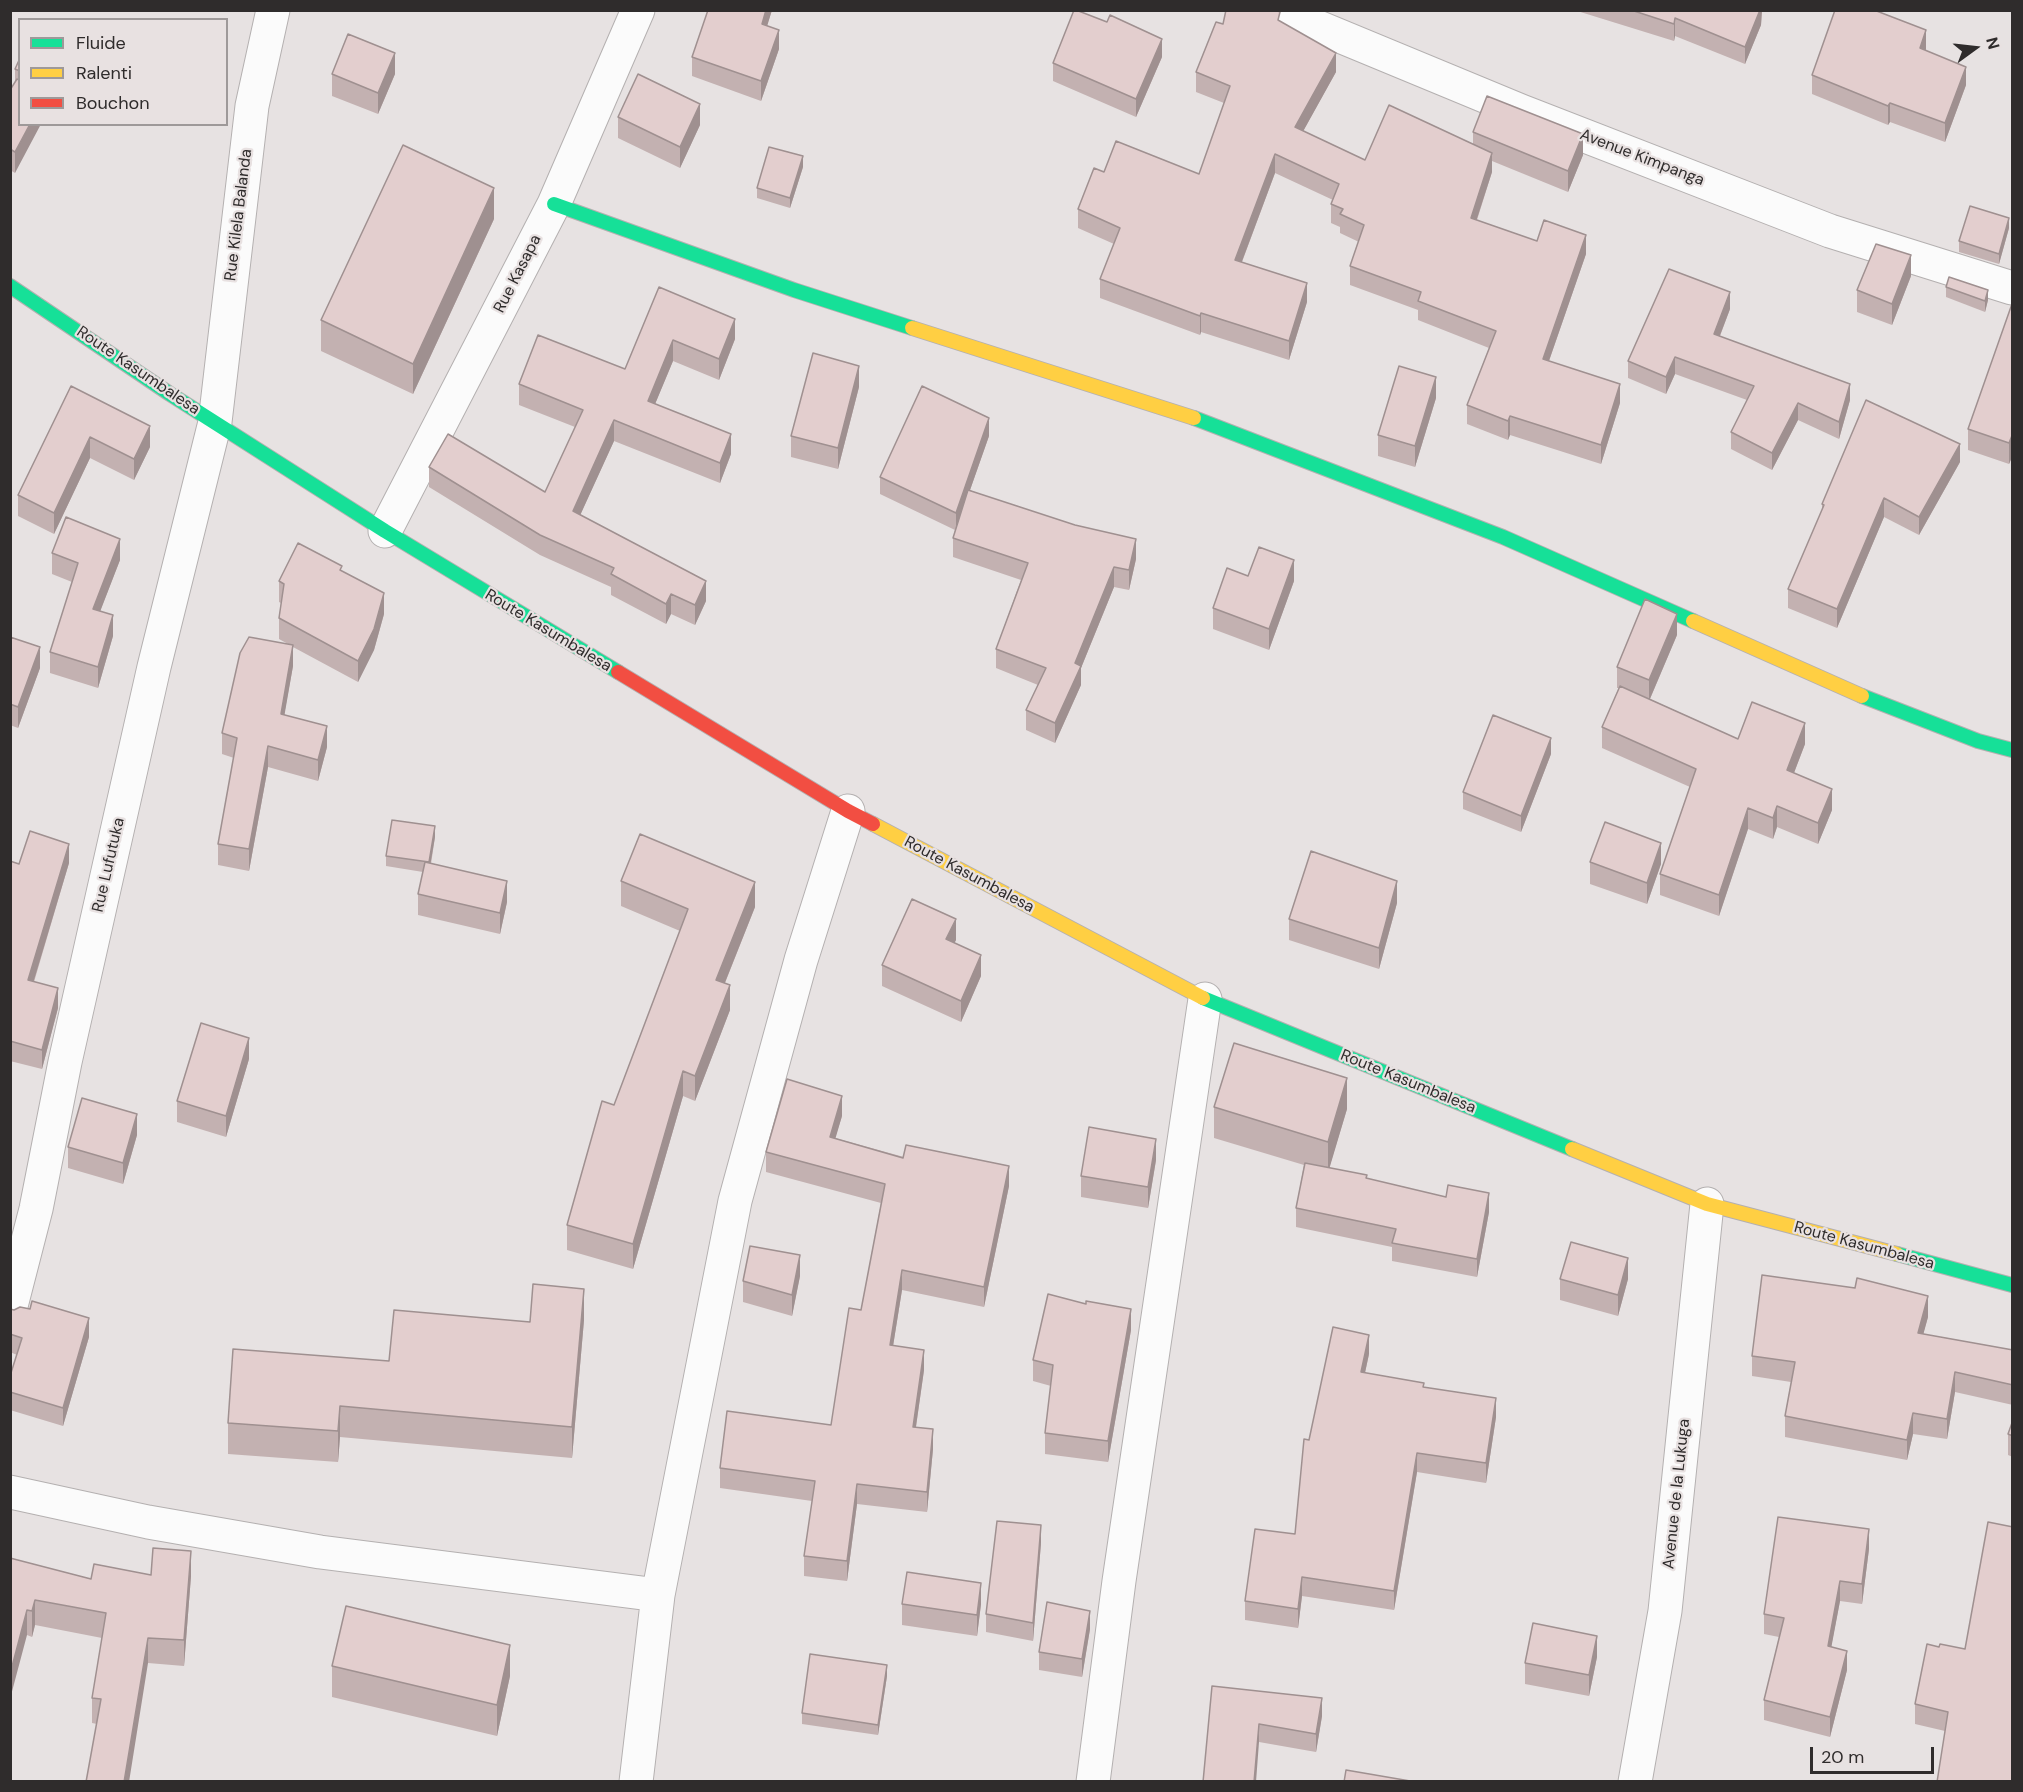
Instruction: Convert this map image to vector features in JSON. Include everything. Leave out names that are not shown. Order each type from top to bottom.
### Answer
[{"type":"main road","points":[[554,204],[794,290],[1203,421],[1503,537],[1863,696],[1978,741],[2013,750]]},
{"type":"main road","name":"Route Kasumbalesa","points":[[10,286],[170,394],[385,531],[848,811],[1205,999],[1707,1204],[2013,1285]]},
{"type":"street","name":"Rue Kilela Balanda","points":[[215,422],[252,106],[273,10]]},
{"type":"street","name":"Rue Kasapa","points":[[385,531],[554,204],[638,10]]},
{"type":"street","name":"Avenue Kimpanga","points":[[1277,10],[1521,111],[1830,231],[2013,288]]},
{"type":"street","name":"Rue Lufutuka","points":[[10,1310],[36,1209],[68,1051],[153,667],[215,422]]},
{"type":"street","points":[[636,1782],[658,1595],[735,1202],[801,960],[848,811]]},
{"type":"street","points":[[1093,1782],[1121,1569],[1205,999]]},
{"type":"street","name":"Avenue de la Lukuga","points":[[1635,1782],[1665,1611],[1707,1204]]},
{"type":"street","points":[[10,1492],[148,1522],[320,1552],[658,1595]]},
{"type":"building","points":[[708,10],[766,10],[762,24],[779,30],[761,81],[692,57]]},
{"type":"building","points":[[1074,10],[1107,22],[1110,15],[1162,39],[1136,99],[1053,63]]},
{"type":"building","points":[[1226,10],[1276,10],[1280,12],[1278,20],[1336,53],[1295,127],[1365,160],[1389,105],[1492,153],[1471,218],[1537,241],[1544,220],[1586,235],[1543,359],[1620,384],[1601,445],[1510,416],[1508,421],[1467,405],[1496,331],[1418,301],[1421,292],[1350,266],[1364,225],[1340,214],[1343,209],[1331,204],[1339,184],[1275,154],[1235,260],[1307,283],[1289,341],[1201,313],[1200,316],[1100,279],[1120,228],[1078,209],[1094,168],[1104,172],[1116,141],[1199,174],[1230,86],[1196,72],[1216,22],[1223,24]]},
{"type":"building","points":[[1631,10],[1760,10],[1745,47],[1675,18],[1674,24]]},
{"type":"building","points":[[1835,10],[1874,10],[1926,30],[1920,48],[1966,67],[1945,123],[1890,103],[1888,106],[1812,75]]},
{"type":"building","points":[[348,34],[395,53],[378,93],[332,74]]},
{"type":"building","points":[[638,74],[700,104],[680,147],[618,117]]},
{"type":"building","points":[[18,80],[18,126],[29,126],[15,152],[10,149],[10,90]]},
{"type":"building","points":[[1487,96],[1583,134],[1568,171],[1473,132]]},
{"type":"building","points":[[403,145],[494,188],[413,364],[321,320]]},
{"type":"building","points":[[769,147],[803,156],[790,198],[757,188]]},
{"type":"building","points":[[1970,206],[2009,218],[1999,254],[1959,241]]},
{"type":"building","points":[[1876,244],[1911,255],[1892,304],[1857,290]]},
{"type":"building","points":[[1669,269],[1730,292],[1714,334],[1850,384],[1839,422],[1798,403],[1772,453],[1731,432],[1754,386],[1675,357],[1666,377],[1628,361]]},
{"type":"building","points":[[1949,277],[1988,290],[1985,301],[1946,287]]},
{"type":"building","points":[[659,287],[735,319],[719,359],[673,340],[648,401],[731,434],[720,463],[614,420],[573,511],[706,581],[695,605],[671,594],[666,604],[611,574],[614,568],[540,535],[429,467],[448,434],[545,492],[583,410],[519,384],[538,335],[625,369]]},
{"type":"building","points":[[2013,301],[2013,433],[2009,443],[1968,429]]},
{"type":"building","points":[[813,353],[859,366],[838,448],[791,436]]},
{"type":"building","points":[[1399,366],[1436,377],[1415,446],[1378,435]]},
{"type":"building","points":[[71,386],[150,426],[134,459],[90,437],[54,513],[18,495]]},
{"type":"building","points":[[922,386],[989,418],[956,513],[880,477]]},
{"type":"building","points":[[1866,400],[1960,444],[1919,517],[1884,498],[1837,609],[1788,589]]},
{"type":"building","points":[[968,490],[1075,525],[1136,539],[1129,570],[1114,567],[1075,663],[1081,666],[1055,723],[1026,710],[1046,668],[996,649],[1028,563],[953,538]]},
{"type":"building","points":[[66,517],[120,539],[93,609],[113,615],[98,667],[50,652],[78,563],[52,553]]},
{"type":"building","points":[[298,543],[342,566],[340,570],[384,593],[374,629],[358,661],[279,618],[284,584],[279,581]]},
{"type":"building","points":[[1259,547],[1294,560],[1269,629],[1213,608],[1227,568],[1248,576]]},
{"type":"building","points":[[1645,599],[1677,614],[1649,680],[1617,667]]},
{"type":"building","points":[[10,637],[40,647],[18,707],[10,704]]},
{"type":"building","points":[[249,637],[293,645],[281,714],[327,726],[318,760],[268,746],[249,849],[218,844],[237,738],[222,733],[240,653]]},
{"type":"building","points":[[1620,686],[1738,739],[1752,702],[1805,723],[1787,770],[1832,789],[1818,823],[1777,806],[1773,818],[1748,808],[1719,895],[1660,874],[1696,769],[1602,727]]},
{"type":"building","points":[[1493,715],[1551,738],[1521,816],[1463,792]]},
{"type":"building","points":[[392,820],[435,826],[429,862],[386,856]]},
{"type":"building","points":[[1605,822],[1661,843],[1647,883],[1590,862]]},
{"type":"building","points":[[30,831],[69,844],[28,980],[58,988],[42,1050],[10,1041],[10,861],[19,864]]},
{"type":"building","points":[[640,834],[755,882],[716,980],[730,985],[695,1076],[683,1071],[633,1244],[567,1225],[602,1101],[614,1105],[688,909],[621,881]]},
{"type":"building","points":[[1311,851],[1397,881],[1379,948],[1289,919]]},
{"type":"building","points":[[425,862],[507,881],[500,913],[418,894]]},
{"type":"building","points":[[912,899],[956,919],[946,939],[981,955],[961,1001],[882,965]]},
{"type":"building","points":[[201,1023],[249,1038],[226,1116],[177,1101]]},
{"type":"building","points":[[1234,1043],[1347,1078],[1328,1142],[1214,1107]]},
{"type":"building","points":[[787,1079],[842,1096],[830,1137],[903,1158],[906,1145],[1009,1166],[984,1287],[902,1270],[890,1345],[924,1350],[913,1427],[933,1429],[927,1492],[857,1484],[847,1561],[804,1556],[815,1481],[720,1468],[727,1411],[831,1425],[849,1308],[861,1310],[885,1184],[766,1152]]},
{"type":"building","points":[[82,1098],[137,1114],[123,1163],[68,1147]]},
{"type":"building","points":[[1089,1127],[1156,1139],[1148,1187],[1081,1176]]},
{"type":"building","points":[[1305,1163],[1367,1175],[1366,1178],[1446,1197],[1448,1185],[1489,1193],[1477,1259],[1392,1243],[1396,1229],[1296,1208]]},
{"type":"building","points":[[1571,1242],[1628,1258],[1618,1295],[1560,1279]]},
{"type":"building","points":[[750,1246],[800,1255],[792,1295],[743,1281]]},
{"type":"building","points":[[1762,1275],[1855,1288],[1857,1278],[1928,1296],[1918,1333],[2013,1350],[2013,1385],[1955,1372],[1947,1419],[1913,1413],[1907,1440],[1785,1416],[1795,1362],[1752,1356]]},
{"type":"building","points":[[533,1284],[584,1289],[572,1427],[340,1406],[338,1431],[228,1423],[233,1349],[389,1361],[394,1310],[530,1322]]},
{"type":"building","points":[[1048,1294],[1086,1304],[1086,1301],[1131,1309],[1108,1441],[1045,1433],[1053,1365],[1033,1360]]},
{"type":"building","points":[[32,1301],[89,1318],[63,1408],[10,1392],[10,1376],[22,1338],[10,1334],[10,1309],[20,1307],[30,1309]]},
{"type":"building","points":[[1333,1327],[1369,1335],[1361,1372],[1424,1383],[1423,1387],[1496,1398],[1486,1463],[1417,1453],[1394,1591],[1302,1577],[1298,1609],[1245,1601],[1255,1529],[1295,1534],[1304,1439],[1309,1440]]},
{"type":"building","points":[[2013,1420],[2013,1436],[2008,1434]]},
{"type":"building","points":[[1778,1517],[1869,1529],[1862,1584],[1840,1581],[1828,1646],[1847,1651],[1830,1717],[1764,1700],[1784,1618],[1764,1614]]},
{"type":"building","points":[[997,1521],[1041,1525],[1033,1623],[986,1614]]},
{"type":"building","points":[[1988,1522],[2013,1527],[2013,1782],[1937,1782],[1948,1712],[1915,1704],[1927,1644],[1965,1649]]},
{"type":"building","points":[[153,1548],[191,1551],[184,1640],[148,1638],[124,1782],[86,1782],[101,1699],[92,1698],[106,1613],[35,1600],[32,1611],[27,1610],[10,1674],[10,1558],[91,1579],[94,1564],[151,1575]]},
{"type":"building","points":[[907,1572],[981,1583],[977,1615],[902,1604]]},
{"type":"building","points":[[1047,1602],[1090,1611],[1082,1659],[1039,1652]]},
{"type":"building","points":[[346,1606],[510,1645],[497,1705],[332,1666]]},
{"type":"building","points":[[1533,1623],[1597,1636],[1589,1675],[1525,1663]]},
{"type":"building","points":[[810,1654],[887,1665],[878,1725],[802,1713]]},
{"type":"building","points":[[1212,1686],[1322,1698],[1316,1734],[1259,1724],[1254,1782],[1203,1782]]},
{"type":"building","points":[[1346,1770],[1416,1782],[1344,1782]]},
{"type":"traffic: fast","points":[[554,204],[794,290],[912,328]]},
{"type":"traffic: fast","points":[[10,286],[170,394],[385,531],[618,672]]},
{"type":"traffic: fast","points":[[1194,418],[1503,537],[1693,621]]},
{"type":"traffic: fast","points":[[1862,696],[1978,741],[2012,750]]},
{"type":"traffic: fast","points":[[1203,998],[1572,1149]]},
{"type":"traffic: fast","points":[[1897,1254],[2012,1285]]},
{"type":"traffic: slow","points":[[912,328],[1194,418]]},
{"type":"traffic: slow","points":[[1693,621],[1862,696]]},
{"type":"traffic: slow","points":[[873,824],[1203,998]]},
{"type":"traffic: slow","points":[[1572,1149],[1707,1204],[1897,1254]]},
{"type":"traffic: jam","points":[[618,672],[873,824]]}]
